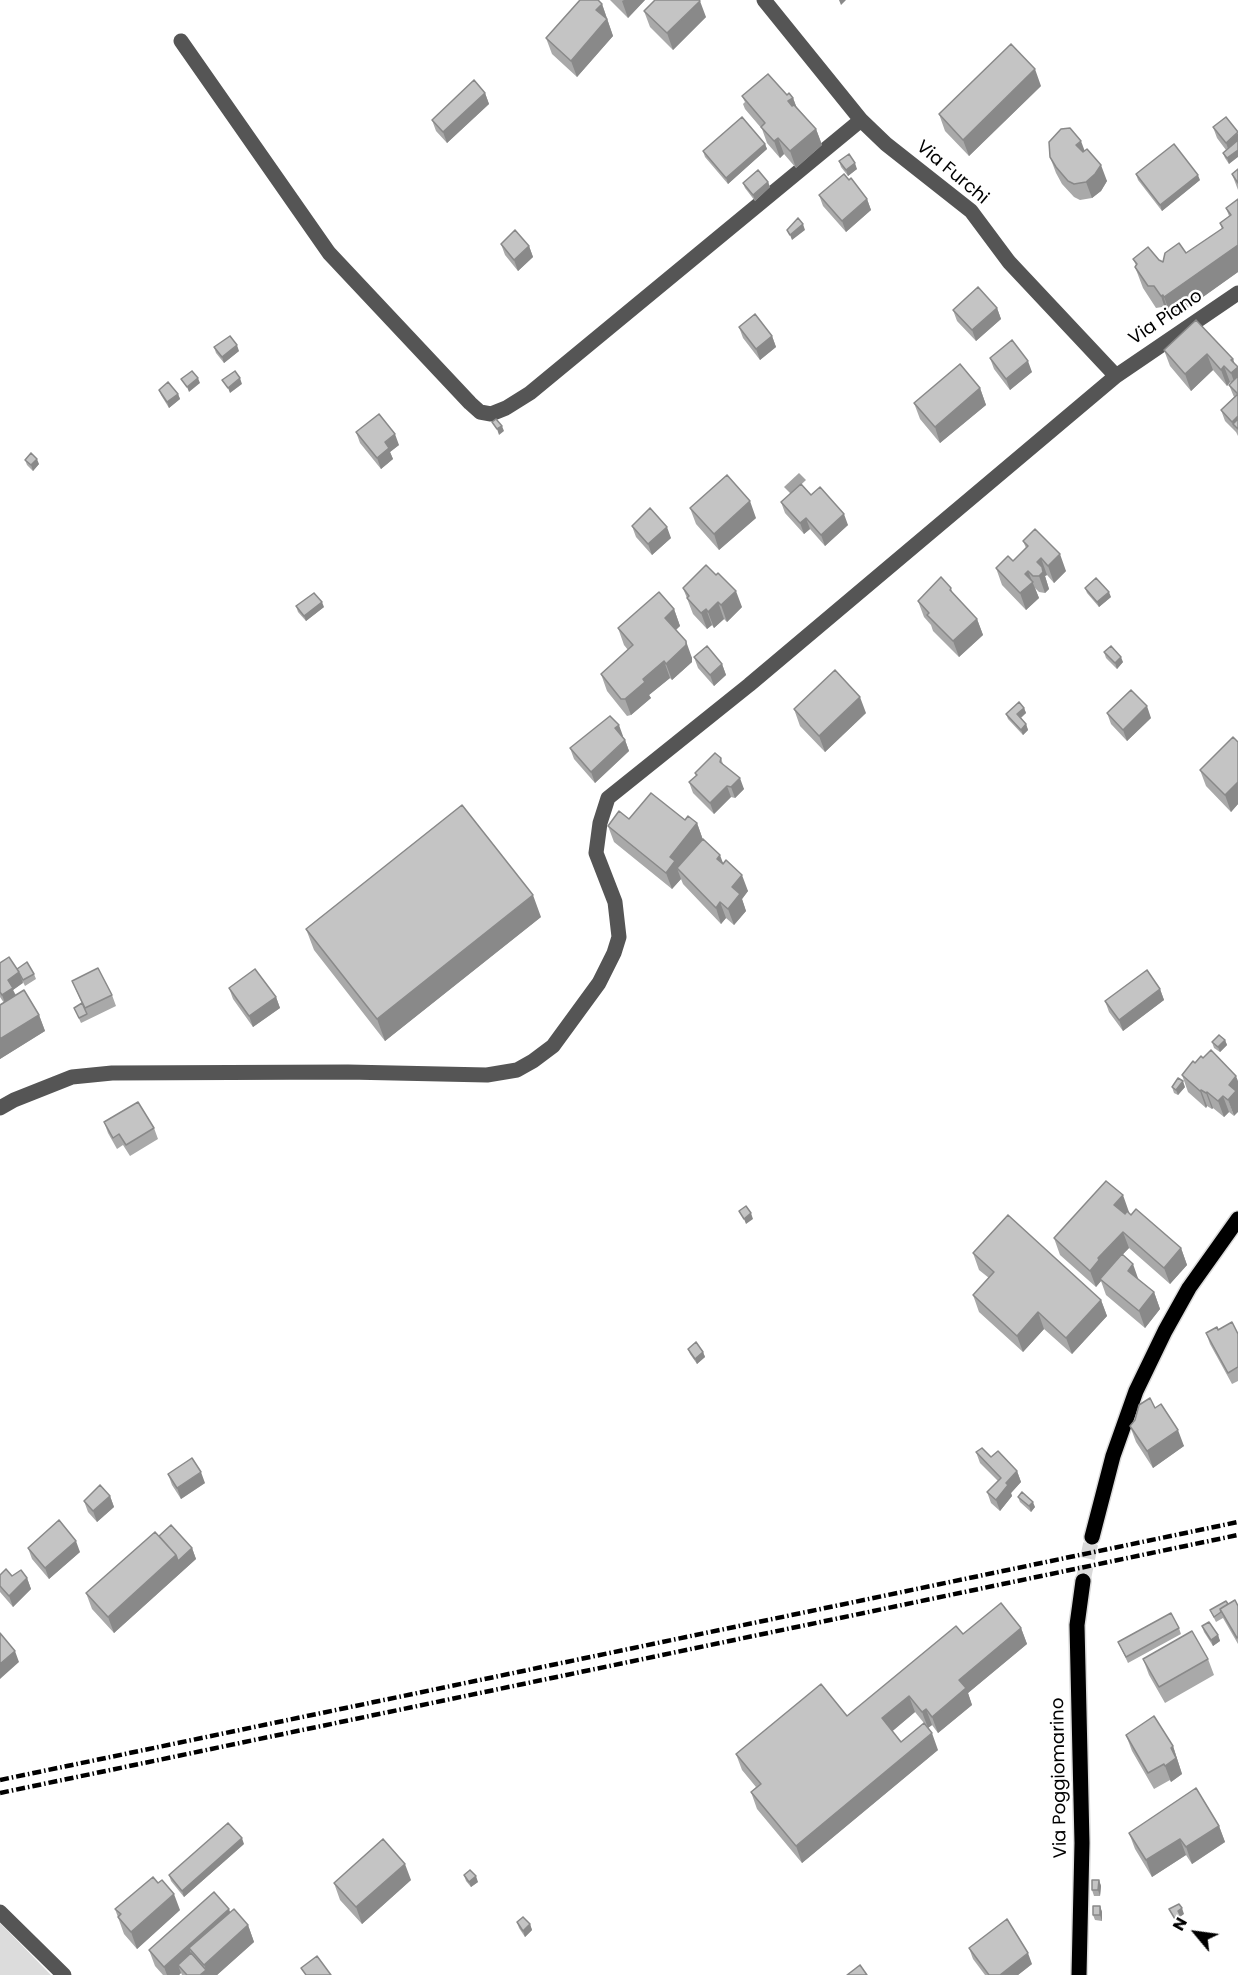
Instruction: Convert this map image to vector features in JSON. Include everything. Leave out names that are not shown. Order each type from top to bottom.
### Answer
[{"type":"main road","points":[[1092,1537],[1113,1456],[1136,1391],[1189,1288],[1238,1219]]},
{"type":"main road","name":"Via Poggiomarino","points":[[1079,1975],[1082,1843],[1077,1625],[1083,1581]]},
{"type":"street","name":"Via Furchi","points":[[764,0],[861,120],[886,144],[971,212],[1009,262],[1116,376]]},
{"type":"street","points":[[181,41],[329,252],[470,403],[480,412],[492,414],[530,393],[861,120]]},
{"type":"street","name":"Via Piano","points":[[0,1108],[14,1100],[72,1077],[112,1073],[348,1072],[487,1075],[517,1070],[533,1061],[553,1046],[599,983],[619,937],[615,902],[597,853],[600,823],[608,798],[888,569],[1116,376],[1238,293]]},
{"type":"street","points":[[0,1912],[64,1975]]},
{"type":"shaded area","points":[[799,473],[806,480],[791,494],[784,487]]},
{"type":"shaded area","points":[[0,1923],[6,1929],[51,1975],[0,1975]]},
{"type":"building","points":[[580,0],[598,0],[602,4],[596,10],[607,19],[571,61],[546,38]]},
{"type":"building","points":[[655,0],[700,1],[667,33],[644,11]]},
{"type":"building","points":[[1011,44],[1035,69],[963,140],[939,114]]},
{"type":"building","points":[[768,74],[787,95],[789,93],[793,98],[788,101],[816,129],[790,151],[778,138],[774,141],[761,127],[765,123],[742,96]]},
{"type":"building","points":[[474,80],[485,93],[443,132],[432,120]]},
{"type":"building","points":[[742,117],[765,144],[726,178],[703,151]]},
{"type":"building","points":[[1226,117],[1238,132],[1226,143],[1213,127]]},
{"type":"building","points":[[1070,128],[1081,141],[1076,145],[1083,152],[1087,149],[1101,165],[1086,182],[1074,184],[1068,181],[1050,157],[1049,142],[1061,129]]},
{"type":"building","points":[[1238,140],[1238,150],[1227,158],[1223,153]]},
{"type":"building","points":[[1174,144],[1198,175],[1160,205],[1136,174]]},
{"type":"building","points":[[849,154],[855,163],[846,170],[839,161]]},
{"type":"building","points":[[1238,169],[1238,183],[1232,174]]},
{"type":"building","points":[[758,170],[768,182],[753,195],[743,183]]},
{"type":"building","points":[[844,174],[849,180],[851,178],[867,199],[842,221],[819,195]]},
{"type":"building","points":[[1238,199],[1238,245],[1164,297],[1154,286],[1148,286],[1135,267],[1137,264],[1133,259],[1148,247],[1163,262],[1165,253],[1179,243],[1186,253],[1223,228],[1220,223],[1231,215],[1226,208]]},
{"type":"building","points":[[798,218],[803,224],[790,235],[787,230]]},
{"type":"building","points":[[515,230],[529,246],[514,260],[501,244]]},
{"type":"building","points":[[978,287],[997,308],[972,330],[953,310]]},
{"type":"building","points":[[755,314],[772,336],[756,349],[739,327]]},
{"type":"building","points":[[1196,320],[1233,359],[1231,360],[1238,367],[1231,373],[1224,366],[1221,370],[1207,354],[1185,374],[1164,350]]},
{"type":"building","points":[[230,336],[237,345],[222,357],[214,347]]},
{"type":"building","points":[[1012,340],[1028,361],[1006,379],[990,358]]},
{"type":"building","points":[[960,364],[980,388],[935,427],[914,403]]},
{"type":"building","points":[[192,371],[198,378],[187,387],[181,379]]},
{"type":"building","points":[[235,371],[240,378],[228,388],[222,380]]},
{"type":"building","points":[[1238,376],[1238,394],[1229,385]]},
{"type":"building","points":[[168,382],[178,394],[167,402],[159,390]]},
{"type":"building","points":[[1238,394],[1238,416],[1232,422],[1221,410]]},
{"type":"building","points":[[379,414],[395,434],[385,442],[389,448],[377,458],[356,432]]},
{"type":"building","points":[[496,419],[502,426],[497,429],[492,422]]},
{"type":"building","points":[[1238,419],[1238,429],[1233,424]]},
{"type":"building","points":[[31,453],[37,459],[31,465],[25,460]]},
{"type":"building","points":[[727,475],[750,501],[714,534],[690,508]]},
{"type":"building","points":[[801,484],[811,495],[820,487],[844,514],[821,535],[806,518],[800,523],[781,502]]},
{"type":"building","points":[[650,508],[667,527],[648,544],[632,526]]},
{"type":"building","points":[[1035,529],[1060,554],[1048,566],[1041,558],[1037,562],[1043,572],[1039,576],[1033,576],[1028,571],[1025,574],[1033,582],[1020,593],[996,568],[1008,556],[1013,561],[1028,546],[1023,541]]},
{"type":"building","points":[[706,565],[716,575],[718,573],[736,591],[721,605],[718,602],[708,612],[706,609],[701,613],[687,598],[689,596],[683,588]]},
{"type":"building","points":[[941,577],[977,619],[953,641],[927,615],[929,613],[918,601]]},
{"type":"building","points":[[1096,578],[1109,592],[1097,602],[1085,588]]},
{"type":"building","points":[[659,592],[674,609],[665,618],[686,641],[686,645],[666,664],[664,661],[643,679],[645,682],[625,699],[621,699],[601,674],[633,645],[618,628]]},
{"type":"building","points":[[314,593],[322,602],[304,616],[296,606]]},
{"type":"building","points":[[707,646],[722,664],[710,675],[694,657]]},
{"type":"building","points":[[1111,646],[1121,657],[1115,663],[1104,652]]},
{"type":"building","points":[[835,670],[860,697],[819,736],[794,709]]},
{"type":"building","points":[[1131,690],[1147,706],[1123,730],[1107,713]]},
{"type":"building","points":[[1019,702],[1024,708],[1017,714],[1026,724],[1021,730],[1006,714]]},
{"type":"building","points":[[610,716],[619,725],[615,728],[625,740],[591,772],[570,748]]},
{"type":"building","points":[[1233,737],[1238,742],[1238,782],[1225,795],[1200,770]]},
{"type":"building","points":[[715,753],[721,758],[720,762],[740,778],[731,787],[727,786],[710,803],[689,782]]},
{"type":"building","points":[[651,793],[685,820],[688,816],[697,823],[670,857],[675,861],[666,873],[608,826],[619,811],[629,819]]},
{"type":"building","points":[[462,805],[533,895],[377,1019],[306,929]]},
{"type":"building","points":[[703,839],[720,855],[717,859],[723,864],[726,860],[742,875],[732,887],[740,894],[728,909],[720,902],[716,908],[677,868]]},
{"type":"building","points":[[9,957],[19,972],[8,980],[13,988],[2,995],[0,992],[0,963]]},
{"type":"building","points":[[27,962],[34,974],[23,980],[17,969]]},
{"type":"building","points":[[98,968],[112,995],[85,1008],[72,981]]},
{"type":"building","points":[[255,969],[276,997],[249,1016],[229,988]]},
{"type":"building","points":[[1147,970],[1160,989],[1119,1020],[1105,1001]]},
{"type":"building","points":[[24,990],[39,1015],[0,1039],[0,1005]]},
{"type":"building","points":[[82,1003],[87,1014],[79,1018],[74,1008]]},
{"type":"building","points":[[1219,1035],[1225,1040],[1218,1047],[1212,1042]]},
{"type":"building","points":[[1211,1050],[1236,1076],[1229,1085],[1236,1091],[1228,1100],[1223,1096],[1218,1101],[1207,1092],[1200,1091],[1182,1075],[1193,1061],[1195,1063]]},
{"type":"building","points":[[1178,1078],[1183,1081],[1176,1090],[1172,1087]]},
{"type":"building","points":[[138,1102],[154,1128],[126,1145],[119,1134],[113,1138],[104,1122]]},
{"type":"building","points":[[1106,1181],[1123,1195],[1114,1205],[1125,1214],[1127,1211],[1131,1215],[1136,1209],[1181,1248],[1164,1268],[1123,1232],[1098,1258],[1099,1260],[1090,1271],[1054,1238]]},
{"type":"building","points":[[746,1206],[751,1213],[744,1219],[739,1211]]},
{"type":"building","points":[[1008,1215],[1101,1300],[1066,1338],[1038,1312],[1017,1336],[973,1295],[994,1272],[973,1253]]},
{"type":"building","points":[[1122,1254],[1133,1264],[1128,1271],[1154,1292],[1139,1311],[1100,1279]]},
{"type":"building","points":[[1232,1322],[1238,1334],[1238,1367],[1228,1373],[1206,1333],[1217,1327],[1218,1330]]},
{"type":"building","points":[[696,1342],[703,1352],[695,1359],[688,1349]]},
{"type":"building","points":[[1150,1398],[1155,1408],[1161,1404],[1178,1430],[1147,1451],[1130,1426],[1135,1420],[1139,1405]]},
{"type":"building","points":[[982,1448],[991,1457],[998,1451],[1017,1471],[1006,1483],[1008,1485],[996,1500],[987,1492],[1001,1478],[976,1452]]},
{"type":"building","points":[[192,1458],[201,1472],[177,1488],[168,1474]]},
{"type":"building","points":[[100,1485],[110,1496],[93,1511],[84,1501]]},
{"type":"building","points":[[1022,1492],[1033,1502],[1029,1506],[1018,1497]]},
{"type":"building","points":[[59,1520],[76,1541],[45,1568],[28,1548]]},
{"type":"building","points":[[171,1525],[192,1548],[178,1561],[176,1555],[159,1536]]},
{"type":"building","points":[[155,1532],[176,1555],[108,1617],[86,1593]]},
{"type":"building","points":[[6,1569],[12,1576],[21,1570],[27,1578],[9,1596],[0,1586],[0,1575]]},
{"type":"building","points":[[1235,1600],[1238,1606],[1237,1638],[1220,1609]]},
{"type":"building","points":[[1226,1601],[1228,1604],[1214,1617],[1210,1610]]},
{"type":"building","points":[[1001,1603],[1021,1628],[959,1680],[966,1688],[932,1717],[926,1709],[922,1712],[909,1696],[882,1718],[901,1742],[924,1723],[932,1733],[796,1846],[751,1792],[761,1784],[736,1754],[821,1684],[847,1716],[956,1626],[963,1634]]},
{"type":"building","points":[[1171,1613],[1179,1628],[1126,1657],[1118,1642]]},
{"type":"building","points":[[1209,1622],[1218,1635],[1211,1640],[1202,1626]]},
{"type":"building","points":[[1192,1631],[1208,1659],[1159,1687],[1143,1659]]},
{"type":"building","points":[[0,1633],[15,1651],[0,1664]]},
{"type":"building","points":[[1154,1716],[1173,1746],[1171,1748],[1176,1758],[1165,1766],[1164,1764],[1148,1773],[1126,1735]]},
{"type":"building","points":[[1196,1788],[1219,1826],[1186,1847],[1180,1839],[1146,1860],[1129,1833]]},
{"type":"building","points":[[228,1823],[242,1838],[182,1891],[169,1875]]},
{"type":"building","points":[[383,1839],[405,1864],[356,1907],[334,1883]]},
{"type":"building","points":[[470,1870],[476,1876],[469,1882],[464,1875]]},
{"type":"building","points":[[153,1877],[158,1883],[162,1880],[174,1894],[131,1932],[118,1917],[121,1914],[115,1909]]},
{"type":"building","points":[[1092,1880],[1099,1880],[1098,1890],[1092,1890]]},
{"type":"building","points":[[214,1892],[229,1909],[164,1967],[149,1950]]},
{"type":"building","points":[[1179,1904],[1182,1908],[1178,1911],[1180,1915],[1175,1919],[1169,1909]]},
{"type":"building","points":[[1093,1906],[1100,1906],[1100,1915],[1093,1915]]},
{"type":"building","points":[[234,1909],[248,1925],[204,1965],[189,1948]]},
{"type":"building","points":[[523,1917],[530,1924],[523,1931],[517,1922]]},
{"type":"building","points":[[1007,1919],[1028,1953],[1000,1975],[989,1975],[969,1948]]},
{"type":"building","points":[[191,1953],[206,1970],[200,1975],[187,1975],[178,1965]]},
{"type":"building","points":[[317,1956],[331,1975],[306,1975],[301,1968]]},
{"type":"building","points":[[860,1965],[867,1975],[847,1975]]},
{"type":"tunnel","points":[[1083,1581],[1092,1537]]},
{"type":"railway","points":[[0,1780],[1238,1522]]},
{"type":"railway","points":[[0,1793],[1238,1535]]}]
